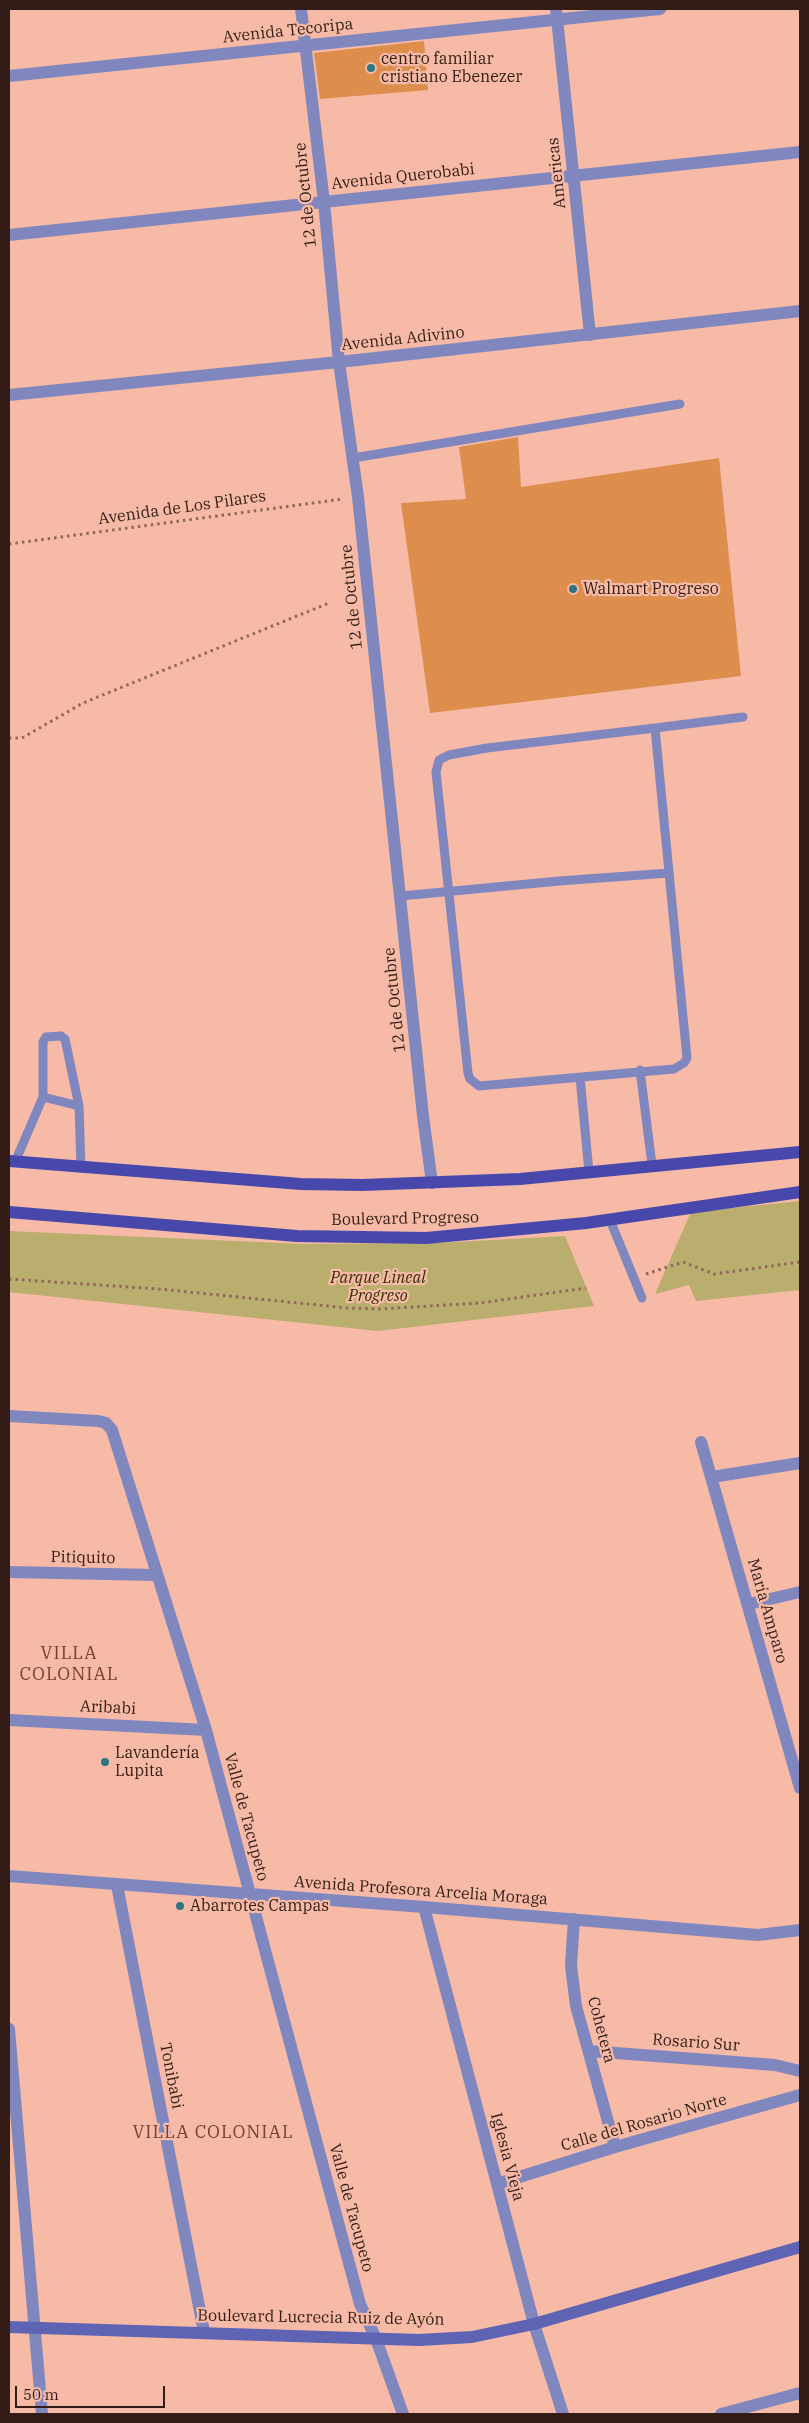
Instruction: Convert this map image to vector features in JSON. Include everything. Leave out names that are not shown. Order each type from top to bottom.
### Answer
[{"type":"main road","points":[[12,1162],[301,1184],[432,1183],[520,1179],[800,1152]]},
{"type":"main road","name":"Boulevard Progreso","points":[[9,1212],[297,1236],[426,1238],[610,1220],[800,1192]]},
{"type":"street","name":"12 de Octubre","points":[[301,9],[324,202],[339,362],[358,497],[423,1116],[432,1183]]},
{"type":"street","name":"Avenida Tecoripa","points":[[9,76],[305,47],[556,15],[660,9]]},
{"type":"street","name":"Americas","points":[[556,15],[590,335]]},
{"type":"street","name":"Avenida Querobabi","points":[[9,235],[800,152]]},
{"type":"street","name":"Avenida Adivino","points":[[9,395],[339,362],[800,311]]},
{"type":"street","name":"Valle de Tacupeto","points":[[9,1416],[106,1423],[112,1430],[206,1730],[360,2304],[376,2339],[403,2414]]},
{"type":"street","name":"María Amparo","points":[[701,1442],[749,1604],[800,1788]]},
{"type":"street","points":[[712,1477],[800,1463]]},
{"type":"street","name":"Pitiquito","points":[[9,1572],[156,1575]]},
{"type":"street","points":[[749,1604],[800,1592]]},
{"type":"street","name":"Aribabi","points":[[9,1720],[206,1730]]},
{"type":"street","name":"Avenida Profesora Arcelia Moraga","points":[[9,1876],[424,1907],[758,1935],[800,1930]]},
{"type":"street","name":"Tonibabi","points":[[118,1885],[204,2332]]},
{"type":"street","name":"Iglesia Vieja","points":[[424,1907],[534,2324],[563,2414]]},
{"type":"street","name":"Cohetera","points":[[574,1919],[572,1966],[576,2006],[615,2147]]},
{"type":"street","points":[[9,2029],[42,2414]]},
{"type":"street","name":"Rosario Sur","points":[[589,2051],[775,2065],[800,2071]]},
{"type":"street","name":"Calle del Rosario Norte","points":[[497,2184],[615,2147],[800,2095]]},
{"type":"street","name":"Boulevard Lucrecia Ruiz de Ayón","points":[[9,2327],[419,2340],[472,2337],[534,2324],[800,2247]]},
{"type":"street","points":[[721,2414],[800,2393]]},
{"type":"lane","points":[[353,458],[680,404]]},
{"type":"lane","points":[[655,728],[687,1058],[684,1063],[674,1069],[640,1070],[479,1086],[470,1079],[436,772],[439,760],[449,755],[487,748],[743,717]]},
{"type":"lane","points":[[401,896],[669,873]]},
{"type":"lane","points":[[12,1162],[43,1097],[44,1042],[46,1037],[61,1036],[65,1039],[79,1106],[81,1168]]},
{"type":"lane","points":[[640,1070],[652,1165]]},
{"type":"lane","points":[[580,1077],[589,1172]]},
{"type":"lane","points":[[43,1097],[79,1106]]},
{"type":"lane","points":[[610,1220],[642,1298]]},
{"type":"path","name":"Avenida de Los Pilares","points":[[9,544],[358,497]]},
{"type":"path","points":[[9,738],[22,738],[83,704],[329,603]]},
{"type":"path","points":[[634,1277],[683,1262],[714,1274],[800,1262]]},
{"type":"path","points":[[9,1279],[159,1289],[348,1308],[380,1309],[480,1303],[586,1288]]},
{"type":"green space","points":[[800,1201],[800,1290],[696,1301],[689,1285],[655,1294],[691,1212]]},
{"type":"green space","name":"Parque Lineal Progreso","points":[[9,1231],[304,1244],[438,1243],[565,1236],[594,1306],[378,1331],[9,1292]]},
{"type":"building","name":"centro familiar cristiano Ebenezer","points":[[424,41],[428,90],[320,99],[314,53]]},
{"type":"building","name":"Walmart Progreso","points":[[518,437],[521,487],[719,458],[741,676],[430,713],[401,503],[466,499],[459,447]]},
{"type":"place","name":"centro familiar cristiano Ebenezer","points":[[371,68]]},
{"type":"place","name":"Walmart Progreso","points":[[573,589]]},
{"type":"place","name":"Lavandería Lupita","points":[[105,1762]]},
{"type":"place","name":"Abarrotes Campas","points":[[180,1906]]},
{"type":"district","name":"VILLA COLONIAL","points":[[69,1664]]},
{"type":"district","name":"VILLA COLONIAL","points":[[213,2133]]}]
